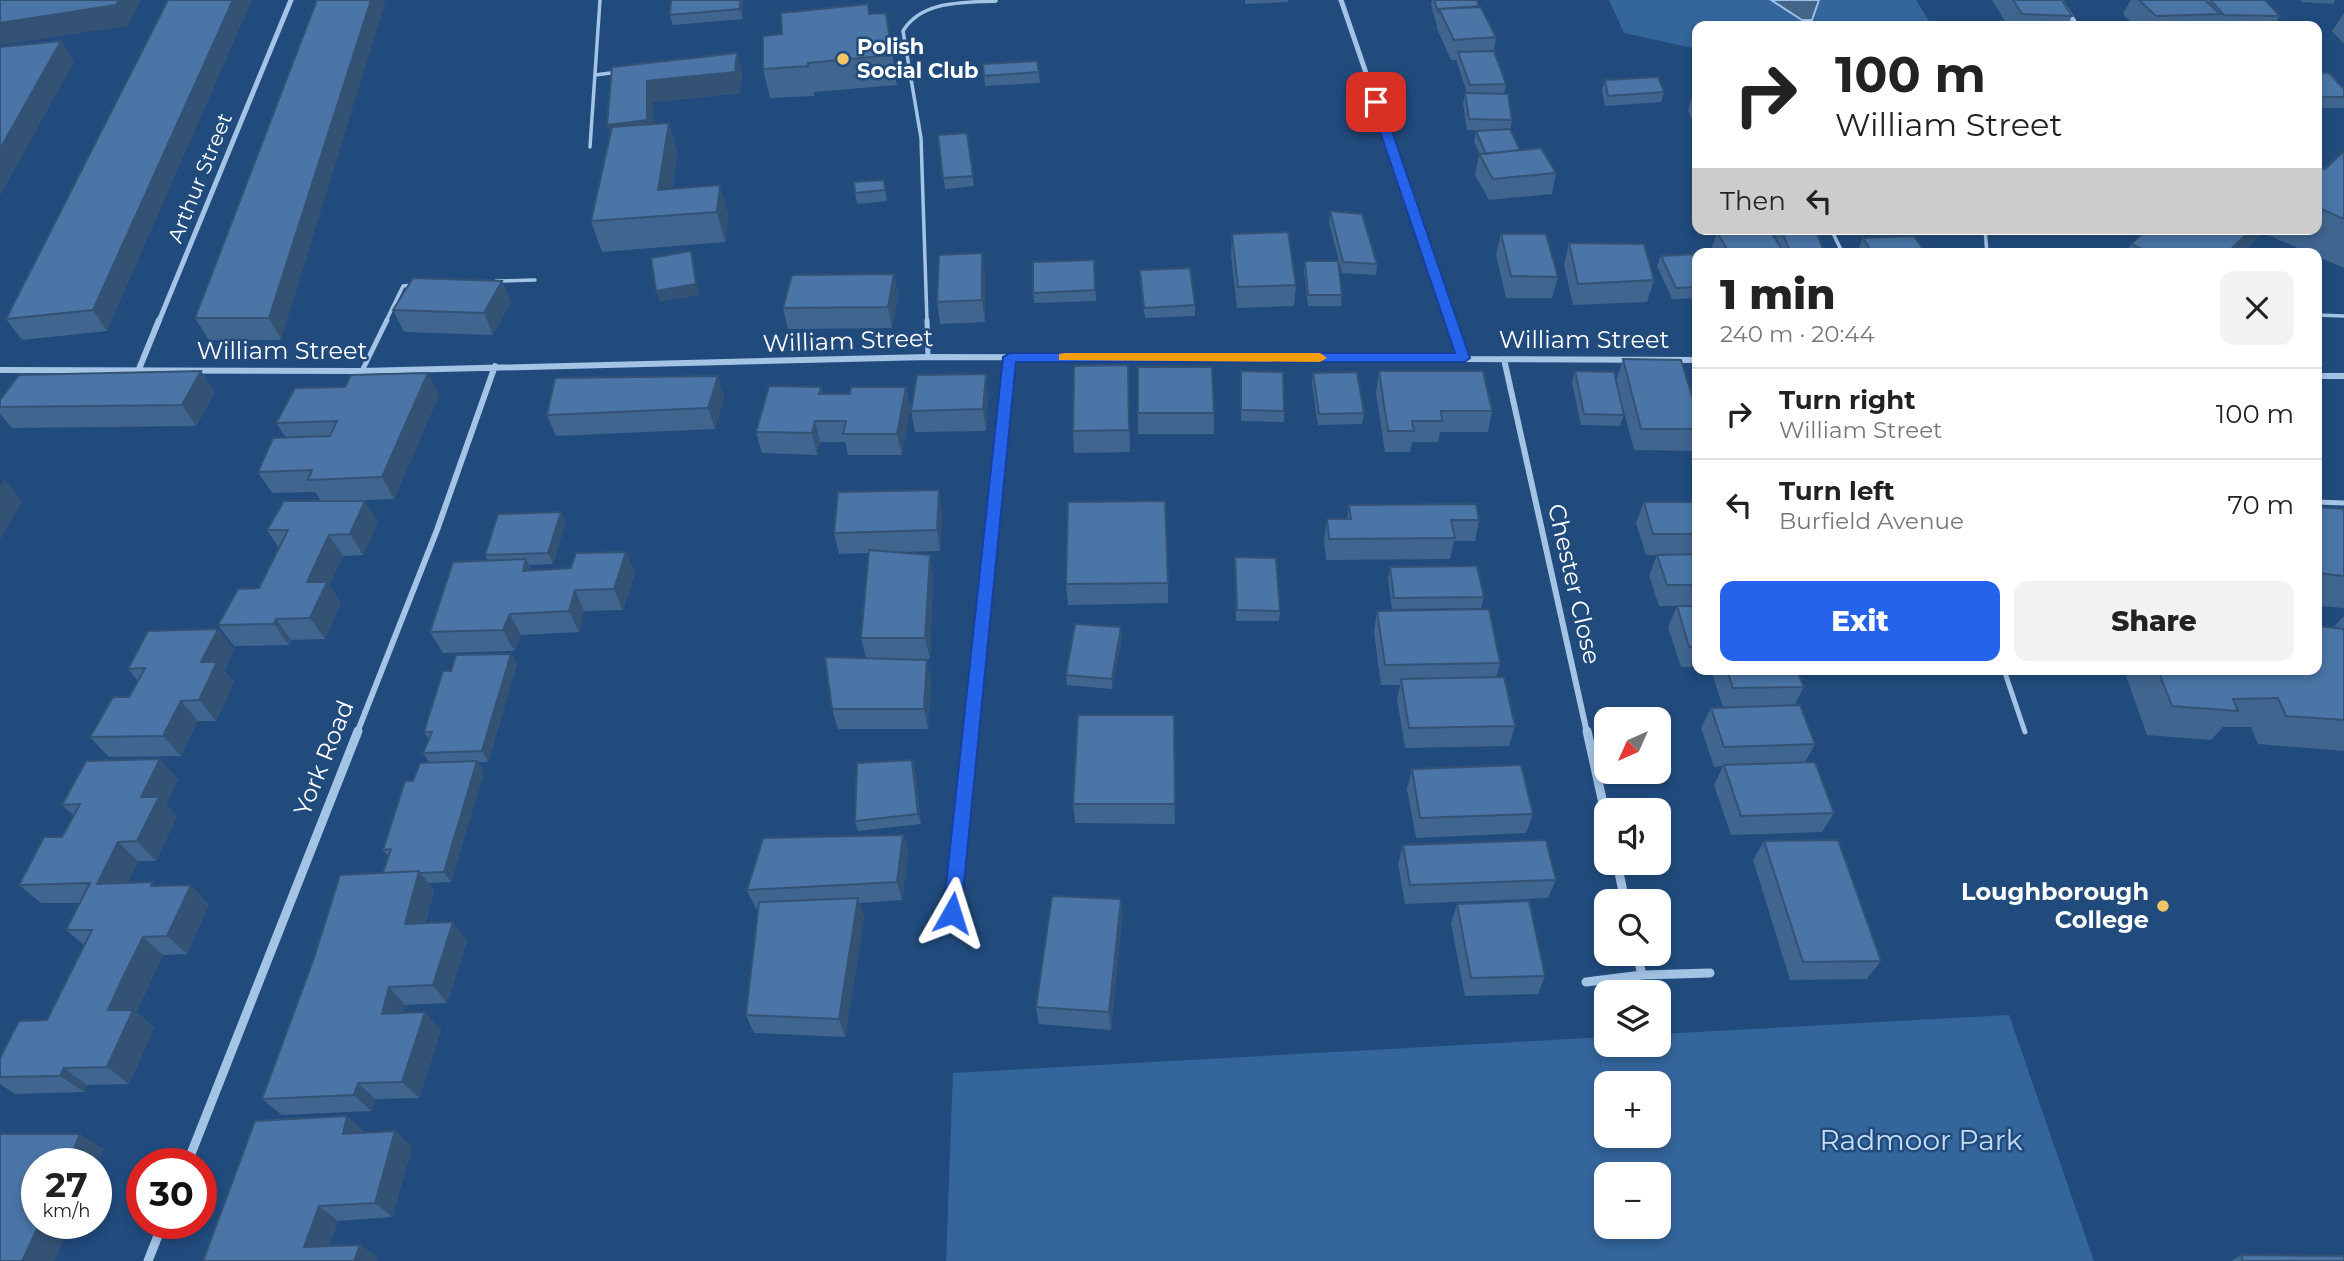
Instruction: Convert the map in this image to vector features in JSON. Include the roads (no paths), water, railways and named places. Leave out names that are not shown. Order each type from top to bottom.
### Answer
[{"type":"street","name":"Arthur Street","points":[[139,369],[291,0]]},
{"type":"street","points":[[1341,0],[1464,358]]},
{"type":"street","points":[[2060,0],[2074,21]]},
{"type":"street","name":"William Street","points":[[0,370],[362,371],[928,357],[1692,360]]},
{"type":"street","points":[[952,913],[1010,357]]},
{"type":"street","name":"Chester Close","points":[[1504,359],[1602,798]]},
{"type":"street","name":"York Road","points":[[193,1148],[437,530],[495,366]]},
{"type":"street","points":[[2322,376],[2344,376]]},
{"type":"street","points":[[1640,966],[1642,975]]},
{"type":"street","points":[[1586,982],[1642,975],[1710,973]]},
{"type":"street","points":[[148,1261],[157,1239]]},
{"type":"lane","points":[[590,146],[600,0]]},
{"type":"lane","points":[[928,357],[921,138],[903,31],[907,19],[922,9],[941,4],[996,1]]},
{"type":"lane","points":[[595,75],[622,72]]},
{"type":"lane","points":[[495,282],[534,280]]},
{"type":"lane","points":[[362,371],[403,285],[416,285]]},
{"type":"lane","points":[[2322,314],[2344,316]]},
{"type":"lane","points":[[2322,502],[2344,503]]},
{"type":"lane","points":[[2006,675],[2025,732]]},
{"type":"place","name":"Polish Social Club","points":[[843,59]]},
{"type":"place","name":"Loughborough College","points":[[2163,906]]},
{"type":"park label","name":"Radmoor Park","points":[[1921,1140]]}]
